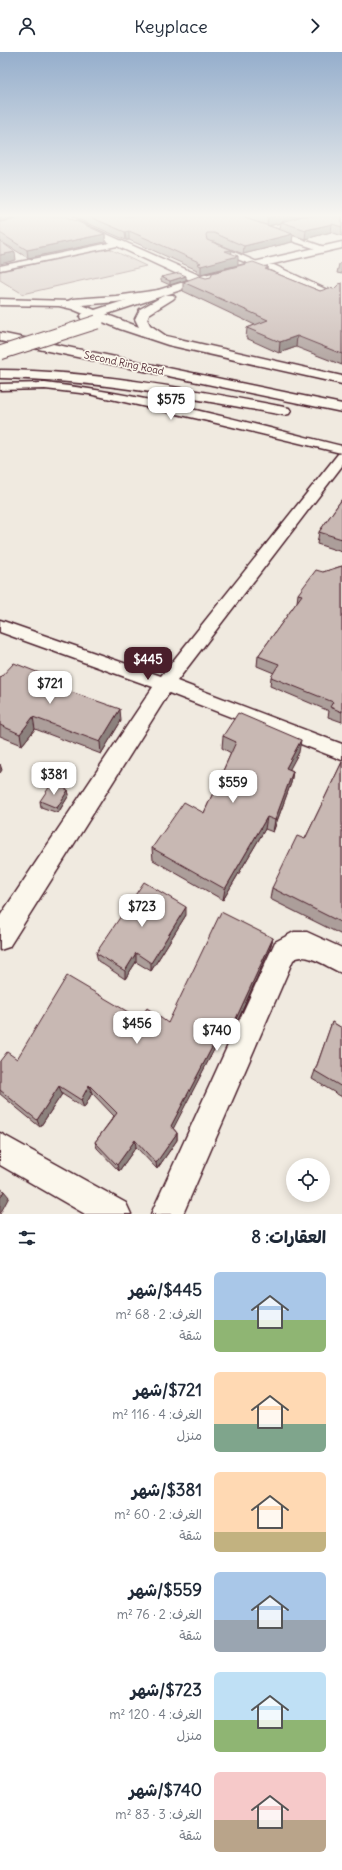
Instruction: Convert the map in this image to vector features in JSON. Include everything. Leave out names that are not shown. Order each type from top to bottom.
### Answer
[{"type":"main road","points":[[179,270],[211,285]]},
{"type":"main road","points":[[0,353],[164,295],[200,280],[235,270]]},
{"type":"main road","points":[[0,302],[59,303],[164,295],[211,285],[260,270]]},
{"type":"main road","points":[[164,295],[144,312],[140,319],[145,327],[173,342]]},
{"type":"main road","points":[[59,303],[74,306],[96,318],[173,342],[342,380]]},
{"type":"main road","points":[[0,346],[96,318]]},
{"type":"main road","name":"Second Ring Road","points":[[0,325],[342,395]]},
{"type":"main road","name":"Second Ring Road","points":[[0,337],[342,408]]},
{"type":"main road","points":[[0,374],[46,374],[96,379],[295,413]]},
{"type":"main road","points":[[311,416],[342,421]]},
{"type":"street","points":[[278,270],[332,294]]},
{"type":"street","points":[[0,387],[45,386],[89,391],[212,418],[342,450]]},
{"type":"street","points":[[0,938],[164,684],[342,456]]},
{"type":"street","points":[[0,626],[164,684],[342,752]]},
{"type":"street","points":[[167,1214],[284,951],[294,944],[308,944],[342,961]]},
{"type":"street","points":[[0,1148],[115,1214]]},
{"type":"shaded area","points":[[127,270],[23,294],[0,280],[0,271]]},
{"type":"building","points":[[222,270],[268,270],[320,291],[329,288],[334,289],[342,283],[342,354],[297,336],[280,342],[247,328],[268,320],[183,282],[199,276],[206,278],[211,277],[212,273]]},
{"type":"building","points":[[179,273],[186,276],[170,281],[161,277]]},
{"type":"building","points":[[342,499],[342,539],[319,532]]},
{"type":"building","points":[[342,566],[342,712],[330,707],[333,702],[271,677],[279,664],[258,656],[302,595],[298,594],[316,570],[323,572]]},
{"type":"building","points":[[14,663],[62,682],[57,687],[120,709],[100,742],[33,717],[20,734],[0,725],[0,678]]},
{"type":"building","points":[[238,713],[301,740],[286,768],[293,771],[275,820],[267,817],[225,889],[152,848],[184,802],[204,813],[236,742],[223,736]]},
{"type":"building","points":[[342,762],[342,923],[272,888],[297,836],[305,839]]},
{"type":"building","points":[[52,783],[68,790],[57,808],[40,801]]},
{"type":"building","points":[[144,882],[186,907],[151,963],[136,953],[125,971],[96,953]]},
{"type":"building","points":[[221,912],[273,938],[228,1036],[220,1032],[171,1126],[177,1133],[156,1163],[135,1140],[117,1165],[95,1142],[117,1113],[89,1085],[81,1100],[59,1086],[37,1120],[0,1090],[0,1061],[7,1052],[17,1059],[67,976],[140,1019],[147,1008],[168,1023]]},
{"type":"building","points":[[332,1022],[342,1028],[342,1087],[315,1071]]},
{"type":"building","points":[[0,1188],[4,1191],[0,1198]]}]
